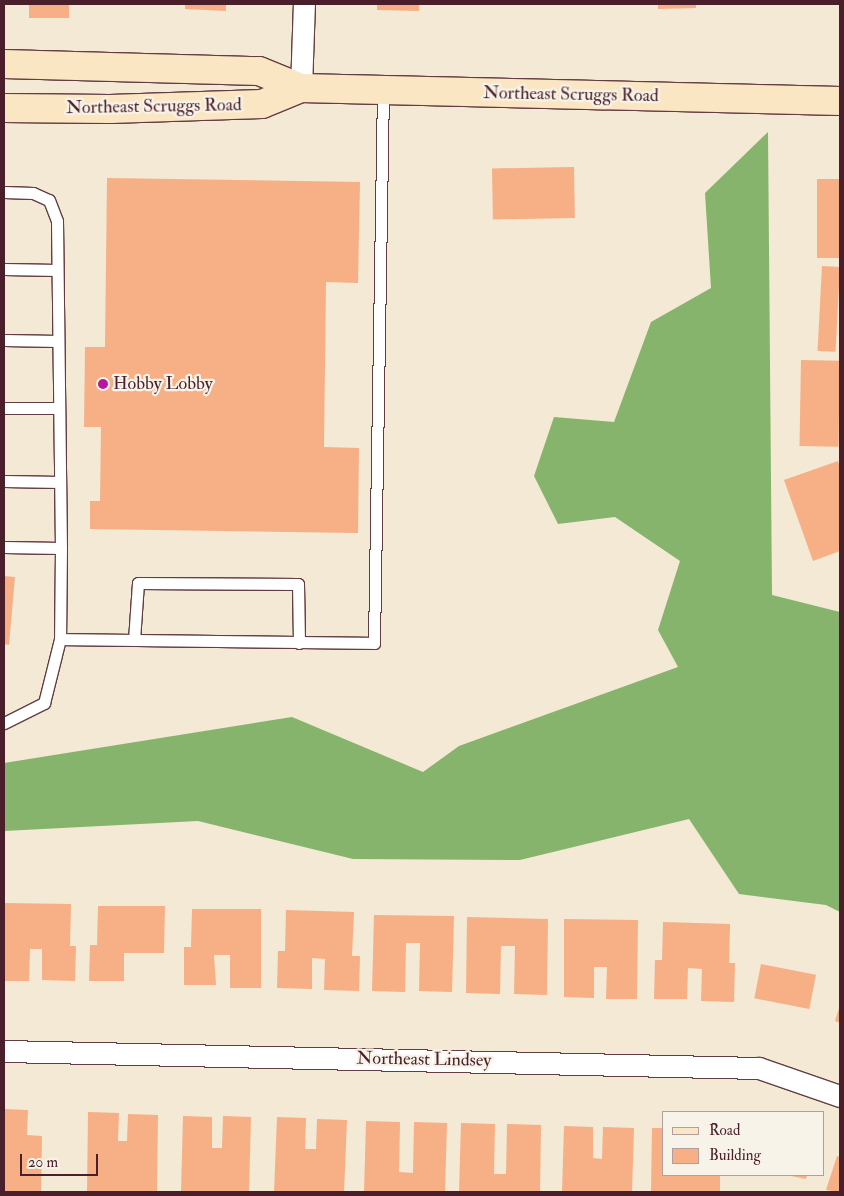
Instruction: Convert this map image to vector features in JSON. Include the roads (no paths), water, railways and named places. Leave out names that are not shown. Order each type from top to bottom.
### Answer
[{"type":"street","points":[[301,88],[304,4]]},
{"type":"street","name":"Northeast Scruggs Road","points":[[4,64],[259,71],[301,88],[840,100]]},
{"type":"street","name":"Northeast Scruggs Road","points":[[4,108],[110,109],[262,104],[301,88]]},
{"type":"street","name":"Northeast Lindsey","points":[[4,1051],[759,1068],[840,1096]]},
{"type":"lane","points":[[60,639],[374,644],[383,91]]},
{"type":"lane","points":[[4,192],[33,193],[49,200],[57,221],[61,548],[60,639],[44,704],[4,723]]},
{"type":"lane","points":[[4,269],[57,270]]},
{"type":"lane","points":[[4,340],[58,341]]},
{"type":"lane","points":[[4,408],[59,408]]},
{"type":"lane","points":[[4,481],[60,482]]},
{"type":"lane","points":[[4,546],[61,548]]},
{"type":"lane","points":[[134,640],[138,583],[298,584],[299,643]]},
{"type":"place","name":"Hobby Lobby","points":[[103,384]]}]
